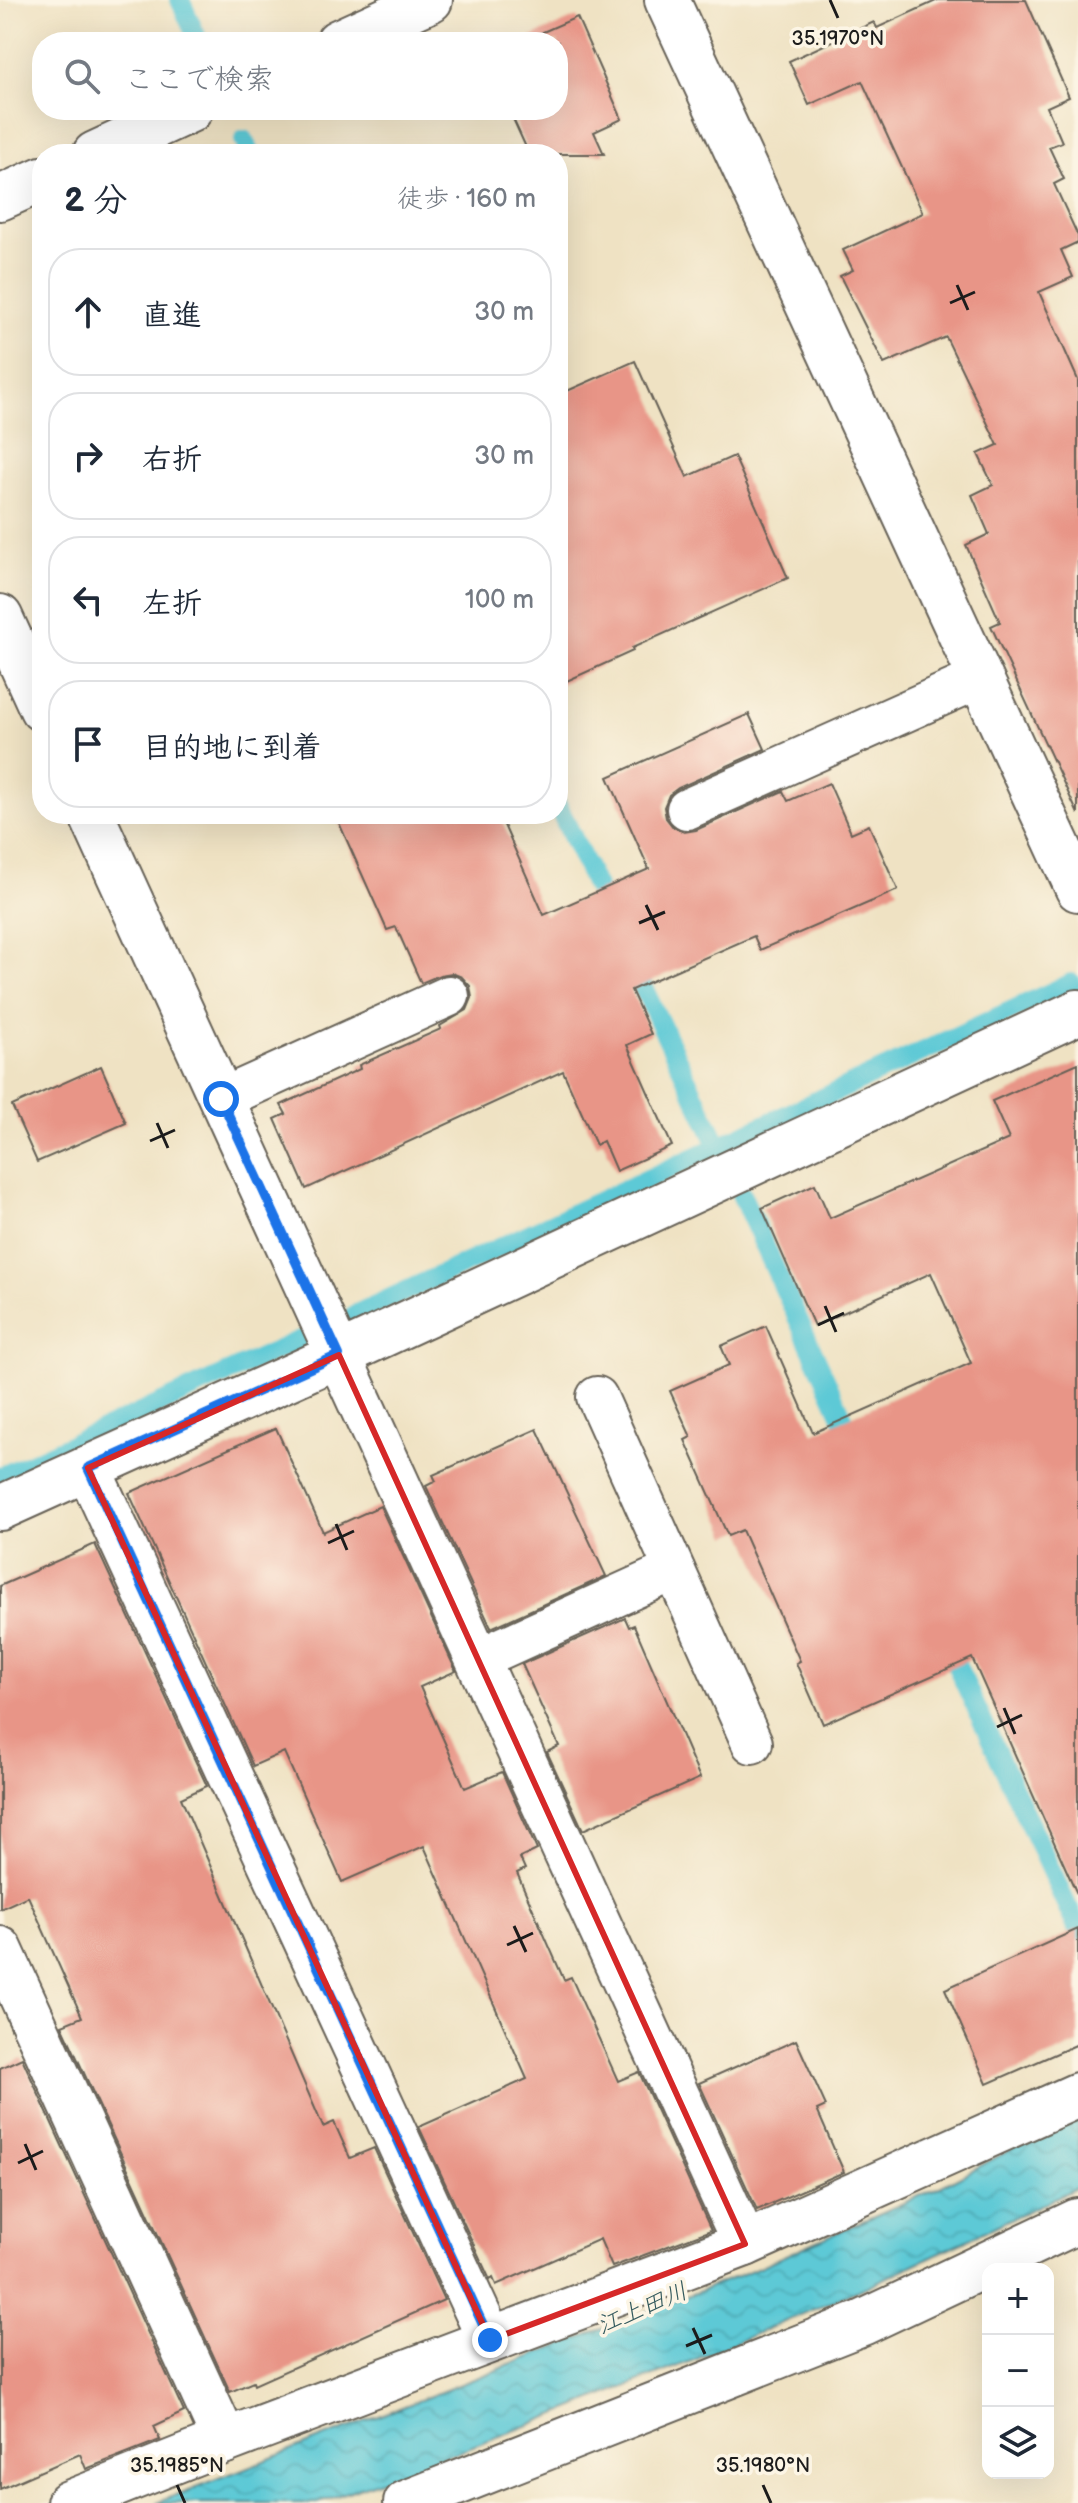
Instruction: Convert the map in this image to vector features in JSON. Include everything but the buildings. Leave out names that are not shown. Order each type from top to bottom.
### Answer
[{"type":"street","points":[[360,32],[430,0]]},
{"type":"street","points":[[667,0],[1078,889]]},
{"type":"street","points":[[117,144],[168,120]]},
{"type":"street","points":[[0,198],[32,184]]},
{"type":"street","points":[[0,617],[32,687]]},
{"type":"street","points":[[96,824],[745,2244]]},
{"type":"street","points":[[0,1508],[339,1355],[1078,1012]]},
{"type":"street","points":[[88,1468],[490,2340]]},
{"type":"street","points":[[0,1949],[225,2441]]},
{"type":"street","points":[[69,2503],[745,2244],[1078,2095]]},
{"type":"street","points":[[406,2503],[862,2323],[1078,2221]]},
{"type":"lane","points":[[687,809],[980,678]]},
{"type":"lane","points":[[221,1099],[449,996]]},
{"type":"lane","points":[[597,1397],[752,1743]]},
{"type":"lane","points":[[478,1659],[674,1570]]},
{"type":"highlighted area","points":[[339,1355],[745,2244],[490,2340],[88,1468]]},
{"type":"water","points":[[1078,2114],[1078,2187],[873,2284],[699,2358],[318,2503],[156,2503],[743,2274],[942,2186]]},
{"type":"waterway","points":[[180,0],[194,32]]},
{"type":"waterway","points":[[244,140],[246,144]]},
{"type":"waterway","points":[[566,824],[609,915]]},
{"type":"waterway","points":[[631,962],[719,1147]]},
{"type":"waterway","points":[[354,1315],[1071,983]]},
{"type":"waterway","points":[[741,1194],[854,1442]]},
{"type":"waterway","points":[[0,1477],[300,1340]]},
{"type":"waterway","points":[[946,1642],[1078,1930]]},
{"type":"route","points":[[221,1099],[339,1355],[88,1468],[490,2340]]},
{"type":"water label","name":"江上田川","points":[[642,2308]]}]
